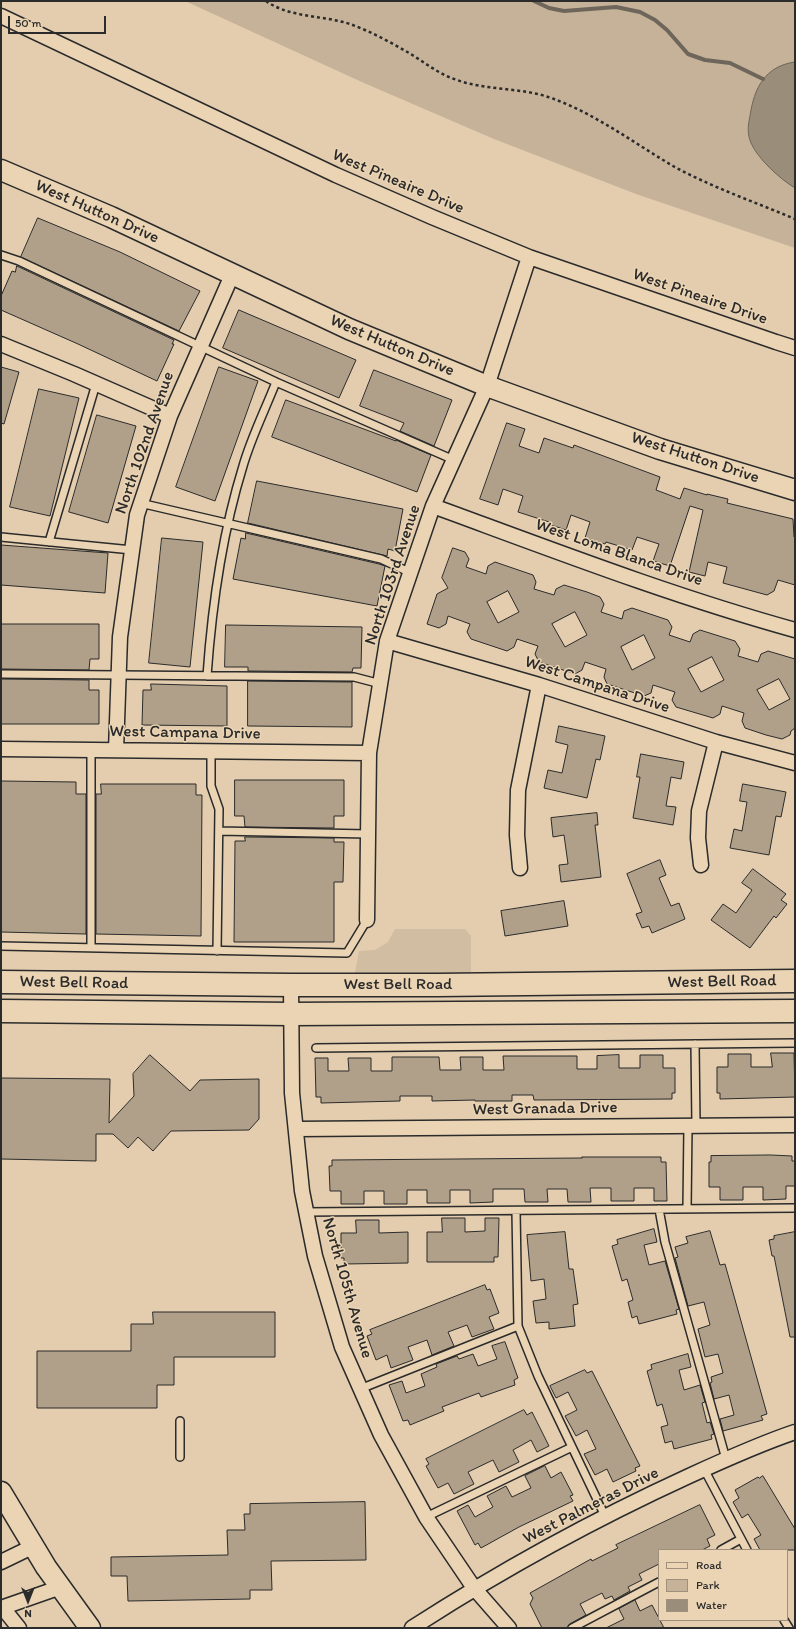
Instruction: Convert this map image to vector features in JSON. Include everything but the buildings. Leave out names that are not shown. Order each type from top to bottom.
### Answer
[{"type":"main road","name":"West Bell Road","points":[[1,982],[291,985],[795,981]]},
{"type":"main road","name":"West Bell Road","points":[[1,1011],[291,1014],[795,1011]]},
{"type":"street","name":"West Pineaire Drive","points":[[1,16],[336,175],[529,257],[795,348]]},
{"type":"street","name":"West Hutton Drive","points":[[1,170],[111,217],[349,329],[487,386],[660,449],[795,490]]},
{"type":"street","name":"North 103rd Avenue","points":[[367,920],[369,753],[387,641],[433,506],[487,386],[529,257]]},
{"type":"street","name":"North 102nd Avenue","points":[[116,750],[120,637],[137,515],[170,416],[232,275]]},
{"type":"street","points":[[1,344],[170,416]]},
{"type":"street","name":"West Loma Blanca Drive","points":[[433,506],[634,579],[755,619],[795,630]]},
{"type":"street","name":"West Campana Drive","points":[[387,641],[538,685],[716,742],[795,763]]},
{"type":"street","points":[[520,868],[517,835],[518,790],[538,685]]},
{"type":"street","points":[[701,865],[698,838],[699,811],[716,742]]},
{"type":"street","name":"West Campana Drive","points":[[1,749],[369,753]]},
{"type":"street","name":"North 105th Avenue","points":[[291,985],[292,1093],[302,1191],[315,1256],[342,1347],[381,1435],[426,1517],[474,1588],[509,1628]]},
{"type":"street","name":"West Granada Drive","points":[[296,1129],[795,1124]]},
{"type":"street","name":"West Palmeras Drive","points":[[412,1628],[474,1588],[605,1516],[726,1459],[795,1432]]},
{"type":"street","points":[[1,1492],[34,1546],[90,1628]]},
{"type":"street","points":[[1,1562],[34,1546]]},
{"type":"street","points":[[19,1628],[2,1608],[61,1587]]},
{"type":"lane","points":[[1,254],[19,261],[276,382],[454,460]]},
{"type":"lane","points":[[207,676],[211,620],[228,524],[243,466],[276,382]]},
{"type":"lane","points":[[50,542],[96,384]]},
{"type":"lane","points":[[140,503],[381,559],[411,573]]},
{"type":"lane","points":[[1,537],[132,550]]},
{"type":"lane","points":[[1,674],[354,677],[380,684]]},
{"type":"lane","points":[[90,948],[91,750]]},
{"type":"lane","points":[[211,751],[211,786],[219,808],[217,951]]},
{"type":"lane","points":[[219,830],[368,834]]},
{"type":"lane","points":[[1,946],[347,953],[367,920]]},
{"type":"lane","points":[[316,1048],[795,1043]]},
{"type":"lane","points":[[688,1209],[696,1044]]},
{"type":"lane","points":[[306,1212],[795,1208]]},
{"type":"lane","points":[[659,1210],[665,1242],[726,1459]]},
{"type":"lane","points":[[516,1211],[518,1326],[538,1376],[605,1516]]},
{"type":"lane","points":[[360,1389],[518,1326]]},
{"type":"lane","points":[[180,1421],[180,1457]]},
{"type":"lane","points":[[426,1517],[572,1447]]},
{"type":"lane","points":[[704,1470],[746,1549]]},
{"type":"lane","points":[[722,1549],[741,1539]]},
{"type":"lane","points":[[572,1628],[658,1583]]},
{"type":"path","points":[[266,1],[287,11],[340,21],[364,30],[386,40],[455,80],[476,85],[529,92],[559,101],[619,132],[674,166],[795,219]]},
{"type":"shaded area","points":[[395,929],[465,929],[471,936],[471,973],[355,973],[359,951],[375,950],[388,942]]},
{"type":"green space","points":[[185,1],[795,1],[795,248],[636,194],[494,139],[364,83]]},
{"type":"water","points":[[795,62],[795,188],[776,174],[759,156],[751,143],[748,130],[754,96],[763,80],[776,68]]},
{"type":"waterway","points":[[534,1],[549,8],[564,11],[616,7],[640,12],[655,20],[667,30],[688,54],[705,60],[730,63],[763,79]]}]
